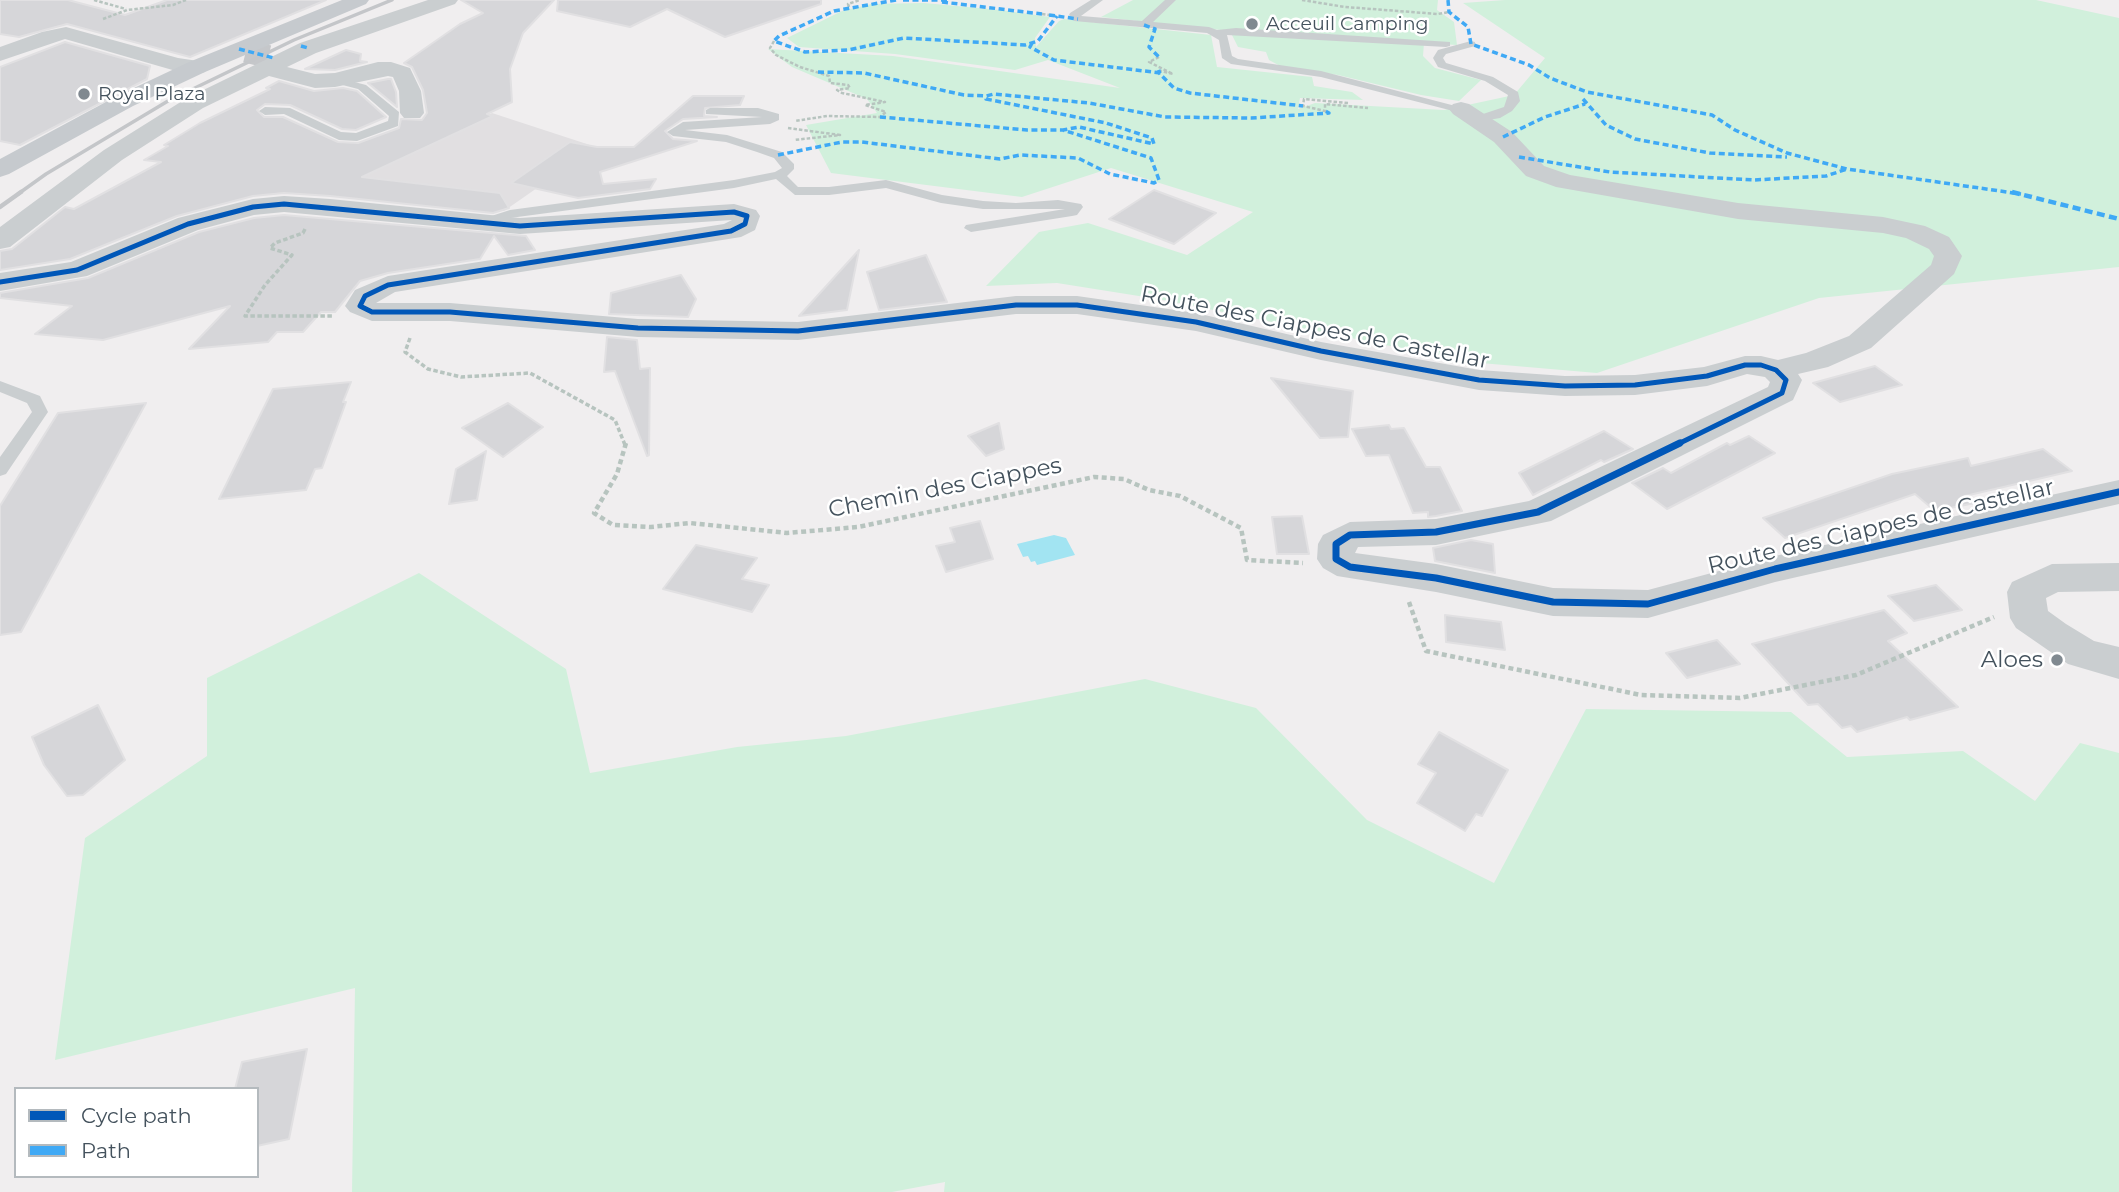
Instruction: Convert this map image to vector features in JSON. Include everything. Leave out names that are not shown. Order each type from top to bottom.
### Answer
[{"type":"main road","points":[[0,169],[125,100],[353,1]]},
{"type":"street","points":[[0,241],[113,155],[195,103],[304,47],[447,0]]},
{"type":"street","points":[[0,54],[49,36],[66,33],[176,64],[197,67]]},
{"type":"street","points":[[266,68],[316,81],[335,80],[378,69],[402,73],[410,90],[412,113]]},
{"type":"street","points":[[1469,113],[1503,137],[1535,171],[1565,182],[1738,211],[1883,225],[1915,232],[1939,243],[1948,256],[1944,268],[1860,342],[1817,360],[1776,370]]},
{"type":"street","points":[[6,285],[77,270],[188,224],[253,207],[284,204],[486,220],[499,225],[520,226],[662,215],[734,212],[747,216],[745,225],[731,231],[388,285],[365,296],[360,306],[372,312]]},
{"type":"street","name":"Route des Ciappes de Castellar","points":[[372,312],[450,312],[638,328],[798,331],[1016,304],[1077,305],[1196,322],[1321,351],[1479,380],[1565,386],[1634,385],[1707,376],[1745,365],[1761,365],[1776,370],[1786,380],[1782,393],[1538,512],[1436,532],[1350,535],[1336,544],[1336,559],[1350,567],[1436,578],[1553,602],[1648,604],[1801,563],[2119,492]]},
{"type":"street","points":[[2119,577],[2052,578],[2026,592],[2030,618],[2082,653],[2119,663]]},
{"type":"lane","points":[[1098,0],[1074,15],[1078,19],[1218,33],[1236,31]]},
{"type":"lane","points":[[1144,25],[1171,0]]},
{"type":"lane","points":[[1155,16],[1220,24],[1257,42],[1446,44]]},
{"type":"lane","points":[[1218,33],[1224,38],[1227,58],[1235,62],[1321,74],[1469,113],[1496,115],[1514,101],[1514,94],[1489,79],[1442,65],[1438,58],[1443,52],[1472,44]]},
{"type":"lane","points":[[1257,42],[1264,64],[1271,67]]},
{"type":"lane","points":[[265,111],[286,110],[339,136],[357,137],[394,122],[395,114],[362,87],[335,80]]},
{"type":"lane","points":[[486,220],[510,214],[779,175],[788,169],[788,163],[778,155],[727,139],[673,132],[683,125],[770,120],[775,117],[758,112],[709,111]]},
{"type":"lane","points":[[360,146],[406,123],[412,113]]},
{"type":"lane","points":[[779,175],[795,191],[829,191],[886,184],[941,199],[973,203],[1016,207],[1072,204],[1076,207],[1072,212],[971,228]]},
{"type":"lane","points":[[0,386],[34,400],[40,412],[0,470]]},
{"type":"path","points":[[94,0],[127,10]]},
{"type":"path","points":[[66,33],[127,10],[173,5],[186,0]]},
{"type":"path","points":[[849,7],[848,4],[860,0]]},
{"type":"path","points":[[1303,0],[1345,7],[1438,14],[1449,12]]},
{"type":"path","points":[[1042,14],[1049,15]]},
{"type":"path","points":[[774,41],[770,48],[776,55],[800,67],[828,76],[830,83],[848,85],[850,88],[837,90],[842,93],[886,102],[865,105],[886,112],[880,117],[847,115],[794,121],[787,125],[789,129],[840,135],[794,139],[777,145],[775,151],[778,155]]},
{"type":"path","points":[[1159,57],[1149,62],[1173,74],[1161,71]]},
{"type":"path","points":[[299,224],[306,227],[303,233],[275,243],[270,248],[292,255],[265,285],[245,316],[343,316],[372,312]]},
{"type":"path","points":[[1407,597],[1426,652],[1641,695],[1740,698],[1856,675],[1999,615],[2030,618]]},
{"type":"shaded area","points":[[492,113],[596,147],[504,211],[356,194],[357,165],[469,125]]},
{"type":"green space","points":[[1133,0],[1438,0],[1437,10],[1454,22],[1457,45],[1424,43],[1423,56],[1435,68],[1481,80],[1459,101],[1421,95],[1338,75],[1282,67],[1269,60],[1266,52],[1238,47],[1230,31],[1101,17]]},
{"type":"green space","points":[[1505,0],[2036,0],[2119,18],[2119,267],[1819,298],[1597,373],[1469,362],[1164,300],[1057,283],[986,286],[1039,232],[1088,223],[1187,255],[1253,212],[1111,168],[1022,197],[831,173],[806,125],[877,113],[867,99],[792,67],[768,49],[893,56],[1120,88],[1048,60],[1015,70],[895,54],[799,47],[787,38],[842,11],[871,4],[924,3],[1050,17],[1035,38],[1036,47],[1059,21],[1064,19],[1211,35],[1217,67],[1312,77],[1314,86],[1352,92],[1363,100],[1300,98],[1298,109],[1315,103],[1444,110],[1514,95],[1545,58],[1463,3]]},
{"type":"green space","points":[[419,573],[566,669],[590,773],[737,747],[846,736],[1145,679],[1256,708],[1367,820],[1494,883],[1586,709],[1791,712],[1847,757],[1963,751],[2035,801],[2080,743],[2119,753],[2119,1192],[944,1192],[945,1182],[892,1192],[352,1192],[355,988],[55,1060],[85,838],[207,756],[207,678]]},
{"type":"water","points":[[1054,535],[1066,538],[1075,555],[1037,565],[1035,561],[1031,562],[1028,556],[1023,557],[1017,544]]},
{"type":"building","points":[[0,0],[68,0],[125,15],[167,0],[326,0],[190,57],[67,24],[19,37],[0,34]]},
{"type":"building","points":[[461,0],[554,0],[523,33],[510,69],[512,102],[487,114],[493,116],[362,177],[500,193],[509,208],[493,213],[330,196],[284,193],[253,196],[177,216],[70,259],[0,270],[0,251],[12,249],[65,207],[74,209],[161,162],[144,160],[200,123],[270,89],[266,88],[279,81],[314,91],[343,88],[357,91],[386,117],[356,130],[342,129],[290,105],[265,104],[257,110],[264,117],[283,117],[338,142],[358,143],[399,128],[401,119],[422,120],[427,113],[423,90],[412,67],[404,63],[460,24],[483,13]]},
{"type":"building","points":[[558,0],[821,0],[821,4],[725,37],[667,9],[630,27],[557,11]]},
{"type":"building","points":[[65,42],[150,66],[147,79],[20,145],[0,141],[0,67]]},
{"type":"building","points":[[346,50],[361,54],[360,61],[367,62],[335,70],[305,69]]},
{"type":"building","points":[[391,79],[396,92],[397,107],[368,83]]},
{"type":"building","points":[[693,96],[744,96],[740,105],[705,108],[704,116],[717,117],[683,119],[665,131],[673,139],[697,141],[600,172],[603,184],[656,179],[650,189],[578,198],[511,183],[570,142],[597,147],[634,147]]},
{"type":"building","points":[[1154,190],[1216,213],[1174,244],[1109,219]]},
{"type":"building","points":[[284,215],[526,236],[535,250],[508,255],[494,236],[480,259],[388,273],[360,281],[335,312],[321,312],[303,332],[277,332],[268,342],[189,349],[230,306],[103,340],[35,334],[72,306],[0,298],[0,293],[88,278],[199,232],[254,218]]},
{"type":"building","points":[[859,250],[847,310],[799,316]]},
{"type":"building","points":[[926,255],[947,302],[879,310],[867,272]]},
{"type":"building","points":[[681,275],[696,299],[688,317],[609,314],[611,293]]},
{"type":"building","points":[[607,337],[637,340],[640,369],[650,368],[647,456],[615,371],[604,372]]},
{"type":"building","points":[[1875,366],[1902,385],[1840,402],[1813,383]]},
{"type":"building","points":[[1271,378],[1353,391],[1348,437],[1320,438]]},
{"type":"building","points":[[351,382],[322,468],[315,469],[306,490],[219,499],[273,389]]},
{"type":"building","points":[[146,403],[21,632],[0,635],[0,506],[58,413]]},
{"type":"building","points":[[508,403],[543,427],[503,457],[462,428]]},
{"type":"building","points":[[999,423],[1004,449],[986,456],[968,436]]},
{"type":"building","points":[[1389,425],[1391,429],[1404,428],[1426,467],[1440,467],[1462,511],[1428,517],[1428,512],[1413,513],[1389,455],[1366,456],[1352,429]]},
{"type":"building","points":[[1604,431],[1633,449],[1604,462],[1601,460],[1533,495],[1519,473]]},
{"type":"building","points":[[1749,436],[1775,453],[1667,509],[1632,483],[1663,468],[1671,473],[1727,443],[1730,445]]},
{"type":"building","points":[[2043,449],[2072,471],[1965,496],[1975,503],[1935,511],[1915,494],[1785,538],[1763,518],[1892,474],[1968,458],[1971,466]]},
{"type":"building","points":[[486,451],[477,500],[449,504],[456,469]]},
{"type":"building","points":[[1302,516],[1309,554],[1277,554],[1272,517]]},
{"type":"building","points":[[980,521],[993,559],[946,572],[936,546],[955,542],[950,528]]},
{"type":"building","points":[[1471,540],[1493,544],[1495,573],[1435,561],[1433,548]]},
{"type":"building","points":[[696,545],[757,558],[742,579],[769,585],[752,612],[663,589]]},
{"type":"building","points":[[1936,585],[1962,610],[1914,621],[1888,596]]},
{"type":"building","points":[[1884,610],[1907,633],[1888,641],[1958,707],[1910,720],[1907,717],[1857,732],[1851,726],[1842,728],[1818,704],[1808,705],[1752,644]]},
{"type":"building","points":[[1445,615],[1501,622],[1505,650],[1446,642]]},
{"type":"building","points":[[1717,640],[1740,664],[1687,678],[1666,653]]},
{"type":"building","points":[[98,705],[125,760],[83,795],[67,796],[44,765],[32,737]]},
{"type":"building","points":[[1439,732],[1508,770],[1482,816],[1476,814],[1465,831],[1417,803],[1436,773],[1418,764]]},
{"type":"building","points":[[307,1049],[289,1139],[259,1146],[259,1087],[236,1087],[242,1062]]},
{"type":"tunnel","points":[[246,51],[274,58]]},
{"type":"railway","points":[[18,194],[46,174],[168,101],[294,40],[392,0]]},
{"type":"railway","points":[[0,207],[21,192]]},
{"type":"marked path","points":[[896,0],[834,11],[779,36],[774,41],[805,52],[848,50],[904,38],[1025,45],[1038,41],[1057,16]]},
{"type":"marked path","points":[[903,0],[949,0]]},
{"type":"marked path","points":[[1448,0],[1449,12],[1468,27],[1471,44],[1529,65],[1550,78],[1587,92],[1712,115],[1735,130],[1787,153],[1847,169],[2018,193],[2119,219]]},
{"type":"marked path","points":[[942,2],[1042,14]]},
{"type":"marked path","points":[[1049,15],[1078,19]]},
{"type":"marked path","points":[[1144,25],[1155,29],[1149,47],[1159,57]]},
{"type":"marked path","points":[[1032,43],[1030,47],[1054,60],[1161,73]]},
{"type":"marked path","points":[[301,46],[308,48]]},
{"type":"marked path","points":[[239,49],[274,58]]},
{"type":"marked path","points":[[1161,71],[1158,72],[1174,88],[1190,93],[1303,106]]},
{"type":"marked path","points":[[818,72],[864,73],[964,95],[986,96]]},
{"type":"marked path","points":[[778,155],[842,142],[862,142],[1000,159],[1020,155],[1078,158],[1110,174],[1154,183],[1159,180],[1151,158],[1063,130],[1079,127],[1154,144],[1152,138],[1106,123],[986,99],[986,96],[994,94],[1089,103],[1165,117],[1251,118],[1329,113],[1325,111]]},
{"type":"marked path","points":[[1583,99],[1606,125],[1635,139],[1710,153],[1787,157]]},
{"type":"marked path","points":[[1503,137],[1545,117],[1585,104]]},
{"type":"marked path","points":[[880,117],[1027,130],[1063,130]]},
{"type":"marked path","points":[[1519,157],[1610,172],[1754,180],[1826,176],[1847,169]]},
{"type":"cycle path","points":[[0,282],[77,270],[188,224],[253,207],[284,204],[520,226],[734,212],[747,216],[745,224],[731,231],[388,285],[365,296],[360,306],[372,312],[450,312],[638,328],[798,331],[1016,305],[1077,305],[1196,322],[1321,351],[1479,380],[1565,386],[1635,385],[1707,376],[1745,365],[1761,365],[1776,370],[1786,380],[1782,393],[1538,512],[1436,532],[1350,535],[1336,544],[1336,559],[1350,567],[1436,578],[1553,602],[1648,604],[1775,569],[2119,492]]},
{"type":"place","name":"Acceuil Camping","points":[[1252,24]]},
{"type":"place","name":"Royal Plaza","points":[[84,94]]},
{"type":"place","name":"Aloes","points":[[2057,660]]}]
